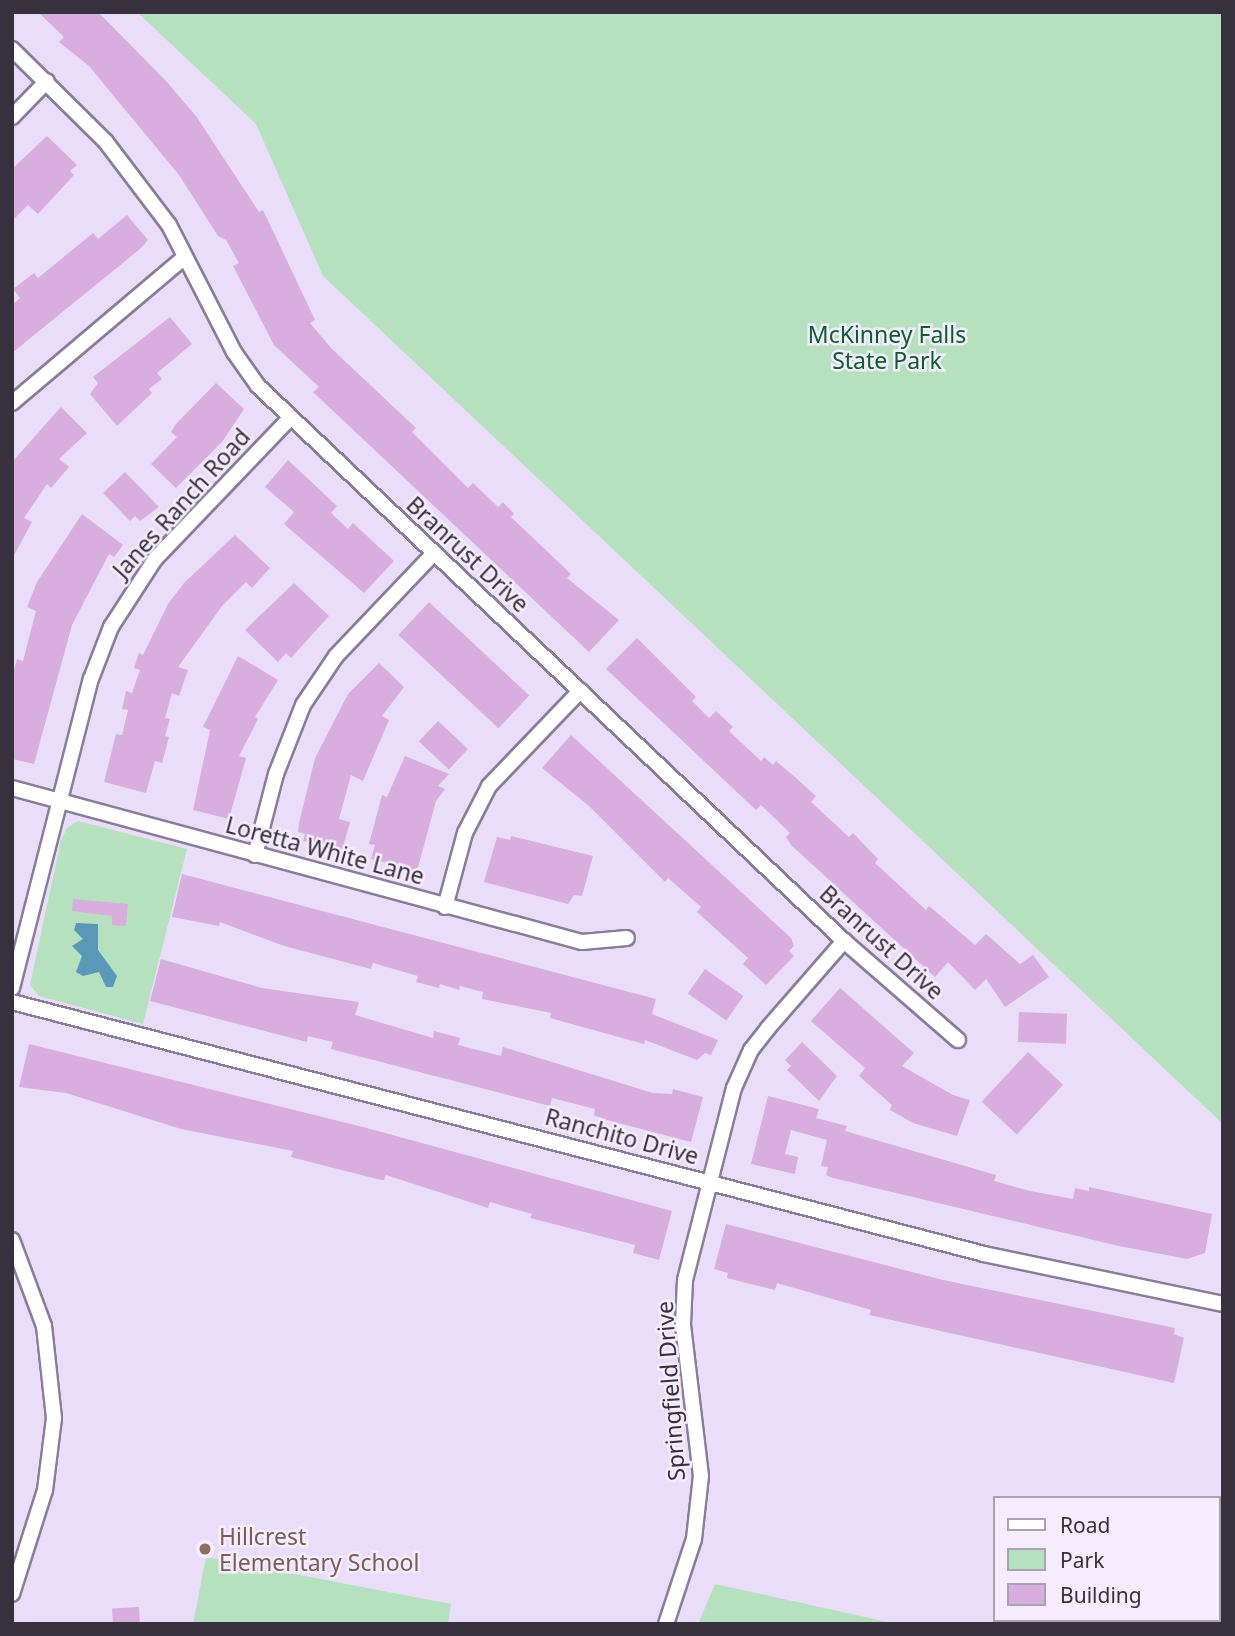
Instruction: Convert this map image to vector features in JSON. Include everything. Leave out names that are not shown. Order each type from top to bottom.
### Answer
[{"type":"street","name":"Branrust Drive","points":[[12,49],[106,142],[169,225],[245,370],[290,418],[844,941],[958,1040]]},
{"type":"street","points":[[12,117],[47,81]]},
{"type":"street","points":[[12,403],[185,257]]},
{"type":"street","name":"Janes Ranch Road","points":[[12,988],[91,679],[121,606],[155,559],[290,418]]},
{"type":"street","points":[[255,855],[276,774],[303,705],[336,656],[434,553]]},
{"type":"street","points":[[445,907],[466,833],[488,786],[580,691]]},
{"type":"street","name":"Loretta White Lane","points":[[12,789],[582,943],[627,938]]},
{"type":"street","name":"Springfield Drive","points":[[666,1624],[685,1574],[699,1507],[701,1449],[683,1303],[734,1088],[751,1050],[844,941]]},
{"type":"street","name":"Ranchito Drive","points":[[12,1002],[984,1254],[1223,1304]]},
{"type":"street","points":[[12,1240],[44,1326],[54,1418],[45,1490],[12,1594]]},
{"type":"green space","name":"McKinney Falls State Park","points":[[137,12],[1223,12],[1223,1124],[323,276],[256,124]]},
{"type":"green space","points":[[78,821],[187,849],[143,1024],[39,996],[30,985],[61,840],[67,828]]},
{"type":"green space","points":[[206,1557],[451,1604],[448,1624],[193,1624]]},
{"type":"green space","points":[[715,1584],[897,1624],[698,1624]]},
{"type":"water","points":[[76,923],[98,924],[98,950],[117,976],[113,987],[106,987],[99,972],[83,976],[76,972],[82,956],[72,946],[83,939],[74,930]]},
{"type":"building","points":[[38,12],[98,12],[166,81],[196,116],[259,212],[263,210],[315,320],[310,323],[332,349],[416,428],[412,432],[468,488],[473,483],[498,507],[503,502],[514,514],[511,517],[571,574],[567,578],[619,620],[589,652],[313,392],[319,387],[274,345],[233,266],[239,263],[226,240],[218,236],[179,175],[89,66],[59,42],[64,37]]},
{"type":"building","points":[[47,136],[77,165],[70,171],[74,175],[38,214],[28,205],[12,221],[12,169]]},
{"type":"building","points":[[127,215],[148,240],[12,353],[12,305],[20,298],[13,289],[34,273],[38,278],[93,233],[98,239]]},
{"type":"building","points":[[170,317],[192,344],[157,373],[162,379],[149,389],[152,393],[117,426],[90,394],[98,383],[93,377]]},
{"type":"building","points":[[216,383],[244,409],[222,442],[176,488],[151,464],[177,437],[171,432],[176,424]]},
{"type":"building","points":[[61,407],[87,433],[59,459],[69,467],[51,488],[47,484],[24,518],[32,522],[12,559],[12,462]]},
{"type":"building","points":[[288,460],[337,506],[331,513],[348,529],[353,523],[394,561],[364,593],[284,524],[294,512],[265,487]]},
{"type":"building","points":[[125,472],[159,507],[140,521],[135,516],[130,521],[103,493]]},
{"type":"building","points":[[82,514],[123,545],[114,557],[109,554],[72,625],[34,764],[12,759],[12,678],[17,659],[23,661],[36,611],[27,607],[37,582]]},
{"type":"building","points":[[235,535],[270,568],[252,588],[246,582],[222,606],[178,667],[188,670],[179,696],[172,693],[165,718],[170,719],[165,736],[169,737],[162,763],[155,761],[146,793],[104,782],[116,734],[122,735],[128,710],[122,709],[126,691],[132,693],[140,670],[134,668],[139,653],[143,655],[168,604],[184,583]]},
{"type":"building","points":[[294,583],[329,616],[291,658],[286,653],[278,662],[245,630]]},
{"type":"building","points":[[429,602],[529,695],[499,728],[398,635]]},
{"type":"building","points":[[637,638],[696,697],[692,701],[709,718],[716,711],[733,727],[729,731],[761,761],[764,757],[773,765],[776,761],[796,778],[816,796],[811,802],[849,837],[853,833],[878,859],[875,863],[926,910],[929,906],[975,945],[986,934],[1020,964],[1033,955],[1049,977],[1005,1007],[986,979],[975,990],[948,962],[935,977],[791,845],[786,837],[790,833],[761,805],[756,810],[606,669]]},
{"type":"building","points":[[238,656],[278,680],[255,717],[258,719],[239,756],[246,758],[229,819],[193,810],[210,730],[203,727]]},
{"type":"building","points":[[379,663],[404,687],[382,716],[389,720],[363,781],[351,775],[339,819],[350,822],[342,851],[303,841],[305,834],[298,832],[299,823],[315,758],[348,694]]},
{"type":"building","points":[[438,721],[468,749],[449,769],[419,741]]},
{"type":"building","points":[[571,735],[791,938],[794,946],[789,951],[794,956],[766,985],[743,964],[748,958],[697,912],[701,907],[668,878],[665,882],[589,806],[542,768]]},
{"type":"building","points":[[405,756],[449,774],[438,786],[445,789],[436,801],[417,871],[371,859],[375,845],[369,844],[382,795],[387,797]]},
{"type":"building","points":[[511,836],[593,856],[582,896],[574,895],[568,904],[484,882],[497,837],[510,840]]},
{"type":"building","points":[[182,874],[656,999],[652,1014],[718,1040],[711,1055],[705,1053],[697,1060],[645,1040],[644,1044],[550,1018],[551,1013],[482,999],[483,992],[460,986],[459,990],[440,984],[439,988],[416,982],[418,976],[373,963],[371,969],[284,946],[220,922],[219,926],[172,917]]},
{"type":"building","points":[[73,899],[128,904],[126,926],[112,925],[112,916],[72,911]]},
{"type":"building","points":[[161,959],[262,988],[359,1002],[355,1015],[433,1038],[434,1031],[460,1038],[458,1045],[501,1056],[503,1047],[653,1093],[672,1094],[673,1089],[703,1097],[691,1142],[603,1119],[594,1115],[595,1109],[552,1098],[550,1106],[331,1049],[333,1042],[308,1036],[307,1042],[150,1001]]},
{"type":"building","points":[[705,969],[744,996],[726,1021],[688,994]]},
{"type":"building","points":[[840,988],[914,1053],[902,1066],[953,1095],[970,1100],[957,1136],[913,1123],[890,1110],[892,1105],[859,1076],[865,1068],[811,1021]]},
{"type":"building","points":[[1019,1012],[1067,1014],[1066,1044],[1018,1042]]},
{"type":"building","points":[[802,1042],[837,1076],[819,1101],[787,1070],[791,1066],[785,1060]]},
{"type":"building","points":[[29,1044],[363,1127],[672,1211],[659,1260],[633,1253],[635,1245],[530,1218],[532,1214],[490,1202],[488,1208],[386,1175],[384,1180],[377,1179],[291,1157],[293,1151],[181,1129],[66,1093],[19,1087]]},
{"type":"building","points":[[1028,1052],[1063,1085],[1017,1134],[982,1102]]},
{"type":"building","points":[[768,1096],[819,1109],[816,1118],[847,1126],[845,1131],[996,1175],[994,1181],[1030,1191],[1073,1199],[1075,1188],[1089,1191],[1089,1187],[1212,1214],[1205,1253],[1187,1259],[1119,1246],[833,1178],[826,1175],[828,1167],[821,1166],[827,1140],[791,1130],[785,1154],[798,1157],[795,1174],[751,1164]]},
{"type":"building","points":[[726,1224],[943,1280],[1175,1328],[1174,1334],[1184,1338],[1174,1383],[869,1315],[871,1310],[777,1283],[775,1290],[727,1278],[728,1273],[714,1269]]},
{"type":"building","points":[[139,1607],[140,1624],[113,1624],[112,1608]]},
{"type":"place","name":"Hillcrest Elementary School","points":[[205,1549]]}]
